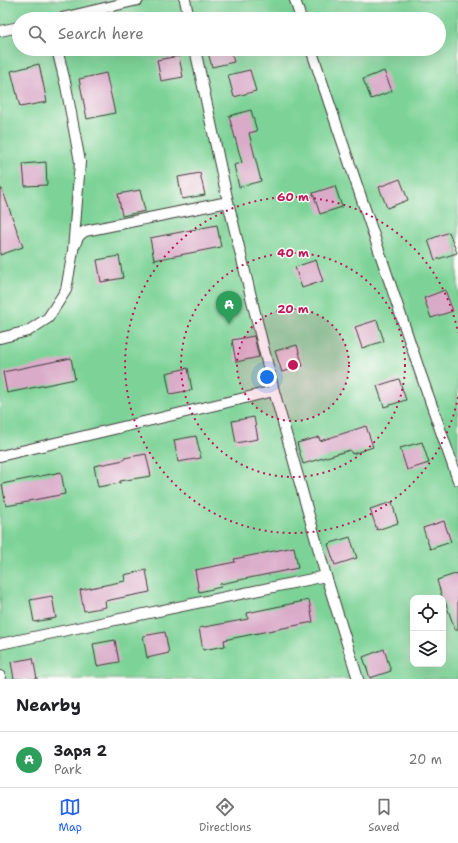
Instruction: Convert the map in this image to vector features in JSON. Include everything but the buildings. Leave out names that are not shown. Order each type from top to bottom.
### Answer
[{"type":"lane","points":[[87,12],[138,0]]},
{"type":"lane","points":[[185,0],[188,12]]},
{"type":"lane","points":[[295,0],[299,12]]},
{"type":"lane","points":[[0,31],[12,28]]},
{"type":"lane","points":[[0,338],[28,331],[48,318],[66,290],[73,251],[80,162],[66,86],[59,56]]},
{"type":"lane","points":[[197,56],[228,202],[274,391],[326,576],[358,679]]},
{"type":"lane","points":[[313,56],[458,480]]},
{"type":"lane","points":[[73,251],[77,239],[85,231],[228,202]]},
{"type":"lane","points":[[0,456],[274,391]]},
{"type":"lane","points":[[0,644],[326,576]]},
{"type":"green space","points":[[0,0],[458,0],[458,679],[0,679]]},
{"type":"place","name":"Заря 2","points":[[229,324]]}]
